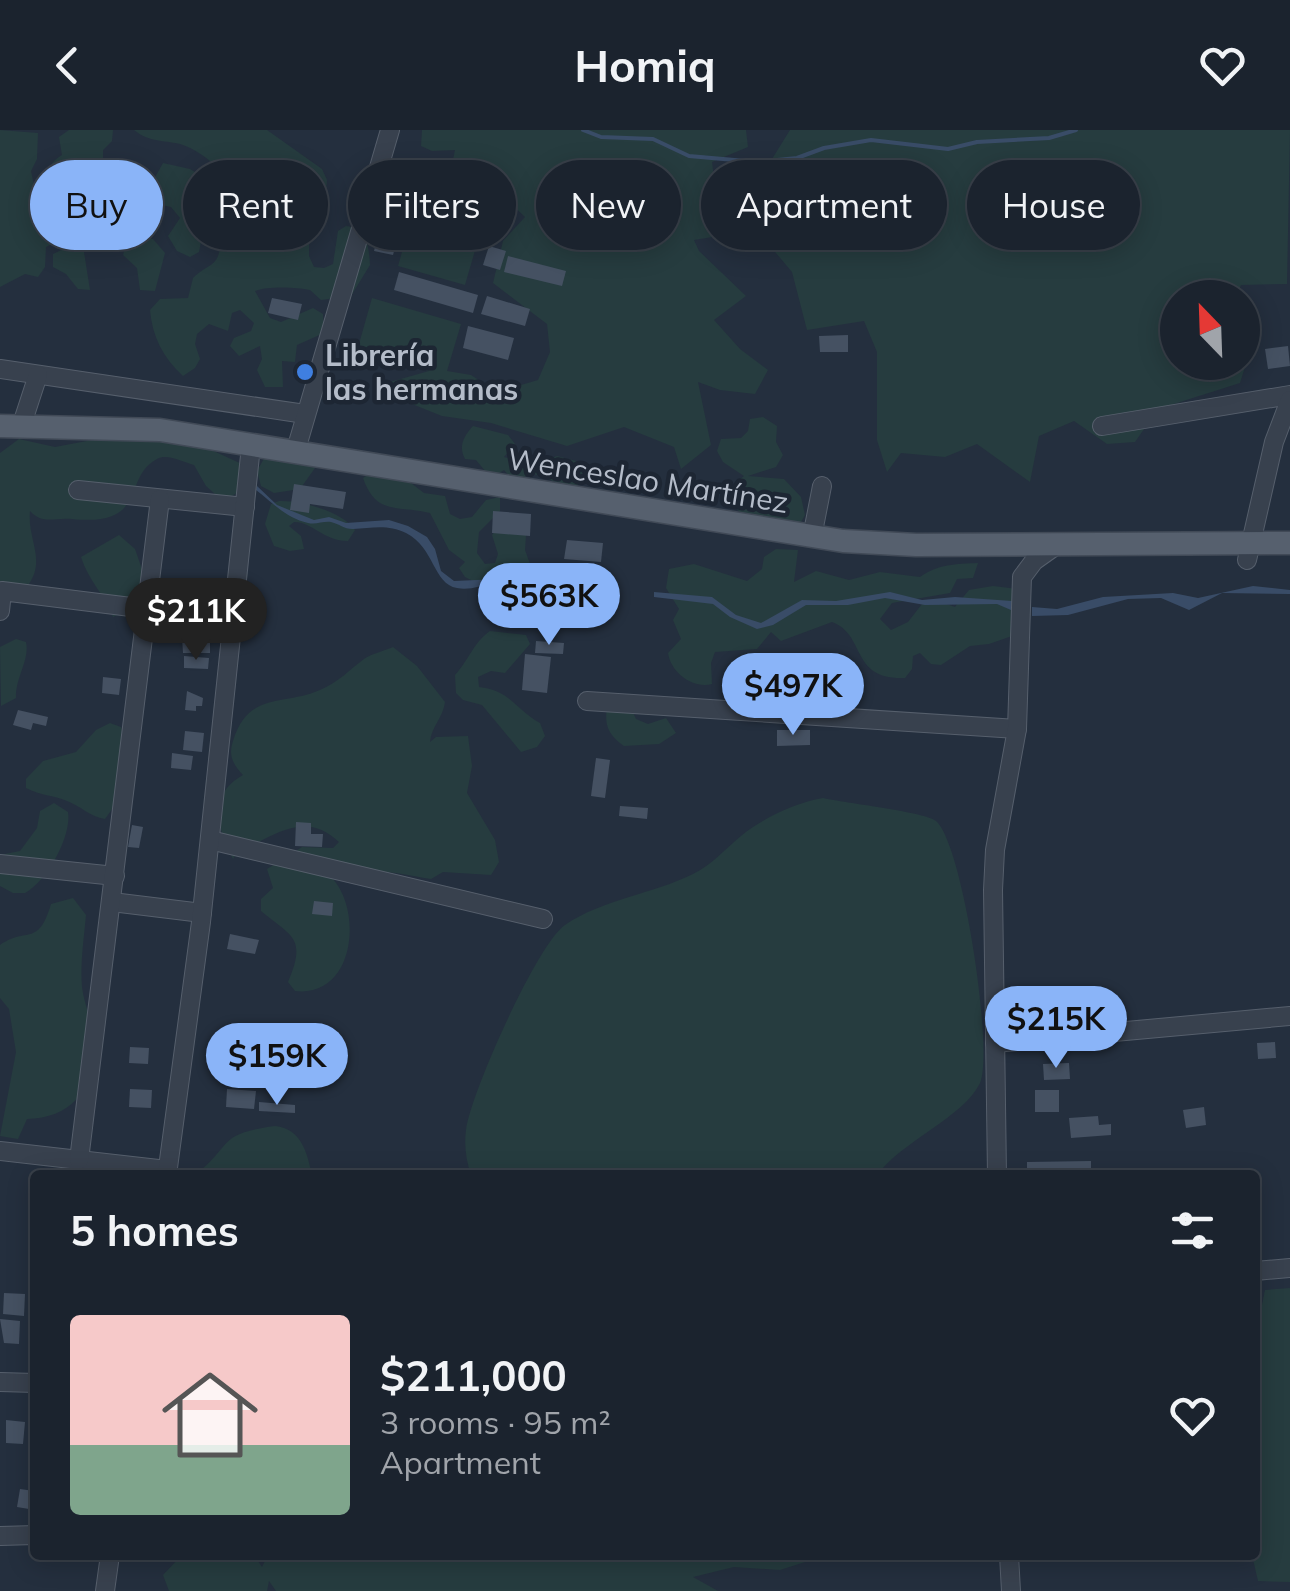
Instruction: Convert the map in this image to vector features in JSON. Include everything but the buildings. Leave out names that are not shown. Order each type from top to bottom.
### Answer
[{"type":"main road","name":"Wenceslao Martínez","points":[[10,426],[160,430],[812,538],[916,545],[1059,544],[1250,551],[1290,543]]},
{"type":"street","points":[[295,453],[390,130]]},
{"type":"street","points":[[0,369],[305,414]]},
{"type":"street","points":[[10,426],[38,374]]},
{"type":"street","points":[[1102,426],[1290,397],[1274,442],[1250,551]]},
{"type":"street","points":[[167,1170],[202,912],[251,446]]},
{"type":"street","points":[[812,538],[822,486]]},
{"type":"street","points":[[78,490],[244,507]]},
{"type":"street","points":[[80,1160],[160,498]]},
{"type":"street","points":[[989,544],[1003,552],[1022,577]]},
{"type":"street","points":[[997,1170],[995,850],[1017,730],[1022,577],[1034,560],[1059,544]]},
{"type":"street","points":[[0,611],[2,591],[147,609]]},
{"type":"street","points":[[587,702],[1017,730]]},
{"type":"street","points":[[210,840],[544,920]]},
{"type":"street","points":[[0,864],[116,876]]},
{"type":"street","points":[[112,902],[202,912]]},
{"type":"street","points":[[995,1043],[1290,1016]]},
{"type":"street","points":[[0,1151],[152,1170]]},
{"type":"street","points":[[1260,1271],[1290,1268]]},
{"type":"street","points":[[0,1382],[30,1383]]},
{"type":"street","points":[[0,1536],[30,1535]]},
{"type":"street","points":[[106,1591],[109,1560]]},
{"type":"street","points":[[1009,1560],[1011,1591]]},
{"type":"green space","points":[[0,130],[38,133],[37,159],[30,160],[30,250],[46,250],[45,267],[38,277],[25,274],[0,287]]},
{"type":"green space","points":[[69,130],[113,130],[112,141],[103,150],[103,160],[56,160],[62,155],[59,137]]},
{"type":"green space","points":[[134,130],[267,130],[309,160],[208,160],[180,144]]},
{"type":"green space","points":[[422,130],[746,130],[748,147],[717,160],[701,160],[701,239],[694,240],[699,251],[746,296],[714,320],[740,349],[768,370],[755,394],[720,390],[698,382],[711,445],[681,469],[674,447],[624,427],[567,446],[491,423],[442,416],[402,400],[390,382],[429,371],[357,351],[372,298],[461,324],[447,371],[471,375],[497,392],[538,380],[550,352],[547,324],[493,283],[501,250],[516,250],[516,227],[525,217],[516,208],[516,160],[453,160],[455,150],[432,151],[421,146]]},
{"type":"green space","points":[[790,130],[1290,130],[1287,284],[1260,285],[1260,280],[1160,280],[1160,380],[1241,380],[1158,409],[1135,442],[1107,444],[1074,421],[1039,436],[1030,482],[977,444],[945,457],[901,453],[887,472],[877,440],[877,352],[864,321],[807,330],[792,272],[773,250],[947,250],[947,160],[772,159]]},
{"type":"green space","points":[[163,163],[183,167],[183,250],[199,250],[190,257],[177,251],[168,236],[180,218],[171,207],[163,205]]},
{"type":"green space","points":[[346,226],[348,250],[369,250],[370,265],[351,296],[321,300],[304,289],[255,291],[270,318],[281,322],[313,308],[323,314],[324,333],[297,345],[295,362],[282,361],[283,387],[265,387],[257,370],[262,359],[260,346],[239,356],[230,346],[234,338],[251,331],[254,323],[240,310],[232,313],[228,331],[209,324],[197,334],[195,344],[200,359],[183,376],[164,354],[153,329],[150,310],[160,299],[188,298],[193,278],[216,260],[219,250],[309,250],[314,267],[324,268],[333,264],[338,231]]},
{"type":"green space","points":[[61,250],[84,252],[90,290],[78,289],[66,274],[53,267],[53,254]]},
{"type":"green space","points":[[124,250],[162,250],[165,253],[155,291],[140,290],[137,268],[123,255]]},
{"type":"green space","points":[[403,250],[475,250],[465,285],[398,266]]},
{"type":"green space","points":[[763,417],[777,426],[776,442],[783,455],[776,467],[748,476],[784,479],[801,497],[805,515],[796,531],[750,526],[729,498],[731,487],[744,476],[723,462],[717,451],[721,439],[741,438],[748,431],[750,419]]},
{"type":"green space","points":[[473,426],[508,435],[515,444],[504,457],[535,465],[557,456],[580,462],[587,474],[585,482],[572,488],[534,474],[513,480],[504,470],[491,478],[476,460],[465,459],[463,454],[463,441]]},
{"type":"green space","points":[[19,439],[55,447],[92,440],[168,442],[207,448],[244,465],[244,489],[223,501],[206,486],[194,465],[161,457],[146,467],[124,509],[113,516],[49,520],[30,511],[36,560],[32,578],[26,588],[0,589],[0,453]]},
{"type":"green space","points":[[266,455],[310,462],[315,468],[300,489],[274,493],[261,486],[257,471]]},
{"type":"green space","points":[[373,471],[407,480],[424,493],[445,496],[450,514],[460,519],[472,517],[486,500],[500,497],[500,511],[479,532],[477,553],[485,564],[495,563],[498,554],[492,535],[500,526],[526,535],[525,550],[533,572],[512,593],[511,608],[482,604],[479,584],[465,577],[459,568],[465,562],[449,550],[430,513],[389,507],[374,498],[363,478]]},
{"type":"green space","points":[[279,501],[321,508],[355,530],[348,541],[339,540],[294,522],[289,526],[301,536],[304,549],[290,551],[274,546],[265,524],[271,504]]},
{"type":"green space","points":[[119,535],[135,549],[150,592],[133,608],[113,617],[81,557]]},
{"type":"green space","points":[[776,549],[798,550],[794,582],[816,571],[849,580],[880,572],[920,577],[940,567],[978,563],[973,578],[957,579],[950,593],[892,603],[880,619],[891,630],[908,622],[922,604],[938,601],[955,607],[969,590],[993,586],[1018,589],[1012,636],[970,646],[941,665],[931,664],[920,653],[913,656],[912,669],[905,678],[887,677],[867,665],[843,628],[832,622],[781,641],[771,632],[757,649],[715,652],[712,684],[684,678],[673,667],[668,653],[681,639],[673,620],[679,609],[666,588],[669,569],[694,564],[747,581],[762,569],[764,557]]},
{"type":"green space","points":[[490,631],[526,635],[530,644],[505,673],[491,671],[478,677],[479,687],[505,696],[540,723],[545,736],[537,747],[521,752],[482,705],[463,700],[456,693],[455,675]]},
{"type":"green space","points":[[16,639],[26,642],[26,656],[16,698],[1,706],[0,647]]},
{"type":"green space","points":[[393,647],[417,666],[445,702],[430,742],[436,737],[468,736],[472,766],[467,793],[495,840],[499,862],[491,875],[443,872],[431,879],[370,871],[333,879],[348,912],[350,931],[341,968],[315,990],[295,991],[288,982],[296,956],[293,939],[261,911],[261,899],[273,888],[267,869],[302,847],[333,848],[339,842],[326,832],[301,826],[276,833],[237,853],[233,859],[218,814],[224,793],[243,775],[232,760],[233,741],[248,714],[258,707],[320,690],[367,657]]},
{"type":"green space","points":[[628,702],[636,719],[648,724],[666,718],[676,733],[659,744],[624,746],[609,730],[606,714],[607,707]]},
{"type":"green space","points":[[110,723],[121,727],[123,733],[115,805],[105,819],[26,788],[26,779],[43,761],[76,752],[96,730]]},
{"type":"green space","points":[[823,798],[929,818],[936,821],[946,838],[965,906],[983,1032],[980,1083],[961,1107],[882,1170],[470,1170],[465,1136],[479,1086],[522,989],[565,925],[595,909],[693,874],[759,823]]},
{"type":"green space","points":[[54,803],[68,812],[68,822],[62,845],[42,879],[25,893],[13,893],[0,886],[0,855],[20,851],[37,828],[40,811]]},
{"type":"green space","points":[[73,898],[86,915],[82,987],[95,1049],[89,1078],[84,1090],[67,1108],[27,1119],[18,1139],[0,1136],[16,1052],[9,1009],[0,998],[0,945],[36,931],[51,904]]},
{"type":"green space","points":[[275,1126],[291,1132],[305,1151],[311,1170],[201,1170],[234,1137]]},
{"type":"green space","points":[[1290,1288],[1290,1582],[1258,1581],[1253,1560],[1260,1560],[1260,1315],[1265,1290]]},
{"type":"green space","points":[[177,1560],[257,1560],[262,1567],[266,1560],[811,1560],[780,1570],[734,1567],[693,1577],[718,1591],[276,1591],[269,1581],[267,1591],[169,1591],[163,1575]]},
{"type":"water","points":[[257,486],[277,505],[314,520],[389,520],[408,526],[427,537],[441,571],[454,581],[499,579],[518,595],[513,599],[493,585],[465,589],[449,585],[423,547],[406,533],[300,521],[274,505],[256,490]]},
{"type":"water","points":[[1253,586],[1290,590],[1290,594],[1222,593],[1189,610],[1161,598],[1128,599],[1068,615],[1032,616],[1032,607],[1057,609],[1103,597],[1173,593],[1198,598]]},
{"type":"water","points":[[654,592],[712,597],[736,615],[761,623],[802,600],[836,601],[890,592],[922,600],[955,597],[1012,601],[1011,610],[997,604],[925,605],[885,598],[848,605],[806,605],[773,625],[757,629],[713,604],[654,597]]},
{"type":"waterway","points":[[583,130],[601,137],[653,139],[689,156],[757,162],[797,158],[824,148],[871,140],[948,149],[977,142],[1049,138],[1076,130]]},
{"type":"place","name":"Librería las hermanas","points":[[305,372]]}]
